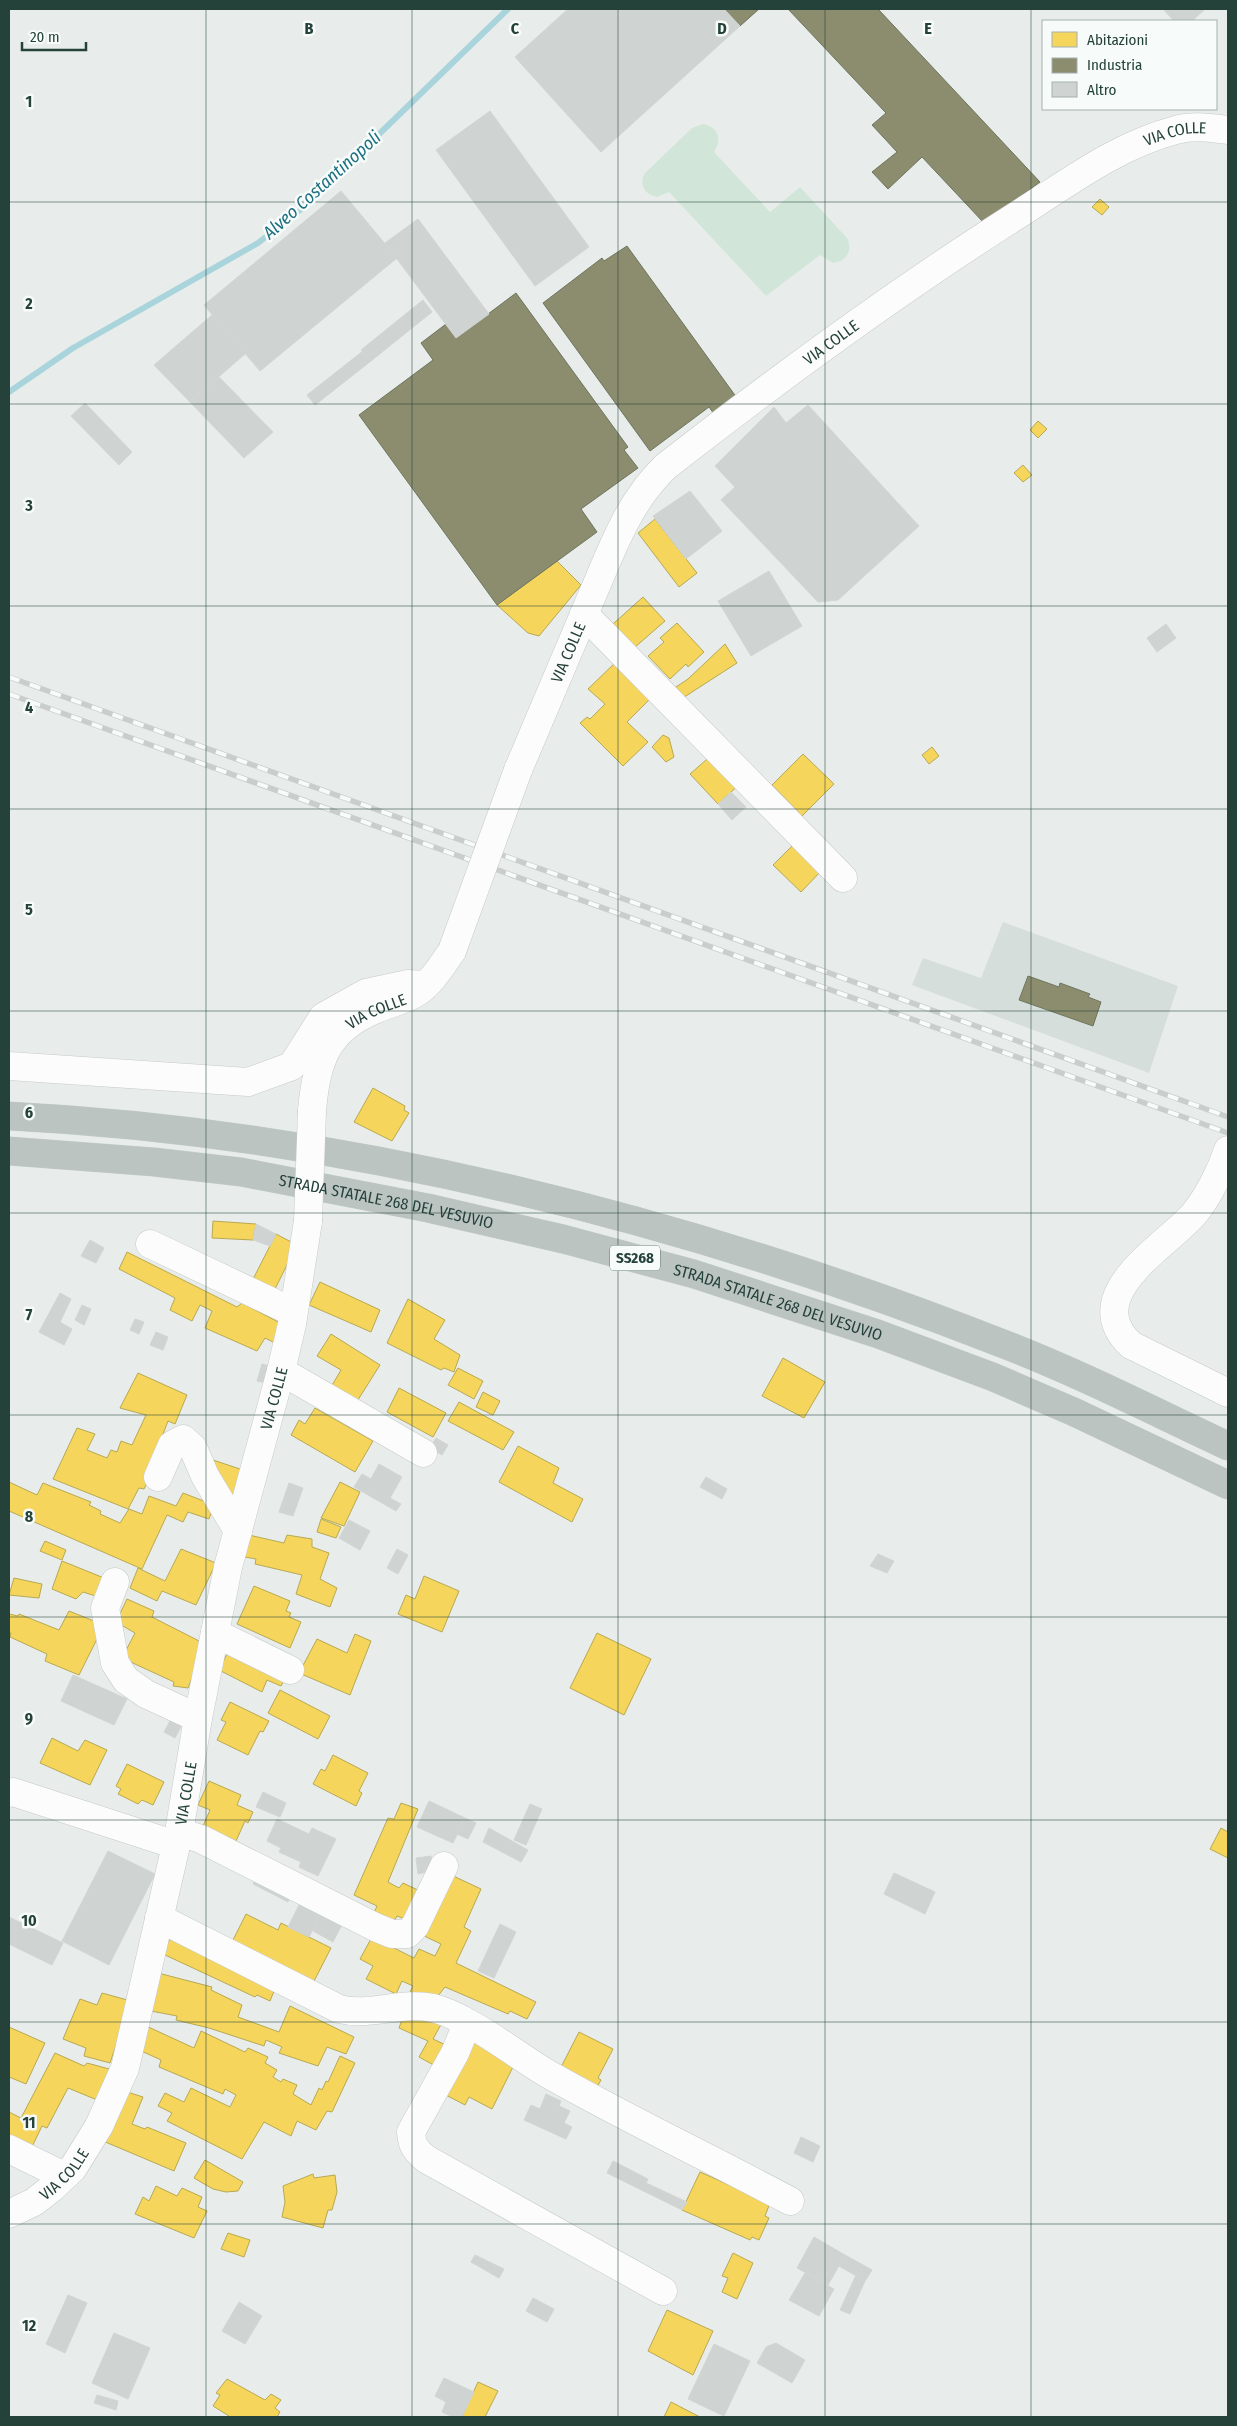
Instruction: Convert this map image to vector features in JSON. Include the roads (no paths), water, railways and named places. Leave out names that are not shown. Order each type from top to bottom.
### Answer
[{"type":"highway","name":"SS268","points":[[9,1116],[154,1128],[332,1153],[436,1174],[603,1213],[802,1271],[912,1309],[1038,1358],[1228,1446]]},
{"type":"highway","name":"STRADA STATALE 268 DEL VESUVIO","points":[[9,1151],[145,1161],[241,1172],[438,1210],[563,1239],[685,1271],[789,1303],[993,1376],[1228,1485]]},
{"type":"street","name":"VIA COLLE","points":[[9,2214],[34,2202],[73,2168],[99,2126],[125,2068],[177,1838],[214,1633],[238,1531],[281,1371],[293,1312],[308,1220],[315,1077],[325,1050],[343,1029],[373,1010],[408,998],[426,985],[452,951],[518,770],[632,506],[647,484],[665,467],[772,384],[958,253],[1101,162],[1147,140],[1174,130],[1204,127],[1228,130]]},
{"type":"street","points":[[584,614],[843,878]]},
{"type":"street","points":[[9,1066],[248,1082],[292,1066],[323,1017],[366,993],[408,984],[426,985]]},
{"type":"street","points":[[1226,1156],[1195,1213],[1151,1252],[1128,1276],[1116,1303],[1115,1320],[1119,1334],[1131,1345],[1228,1393]]},
{"type":"street","points":[[150,1244],[293,1312]]},
{"type":"street","points":[[281,1371],[423,1452]]},
{"type":"street","points":[[158,1477],[172,1445],[183,1440],[193,1448],[205,1476],[238,1531]]},
{"type":"street","points":[[115,1582],[105,1608],[115,1663],[126,1680],[146,1694],[198,1718]]},
{"type":"street","points":[[214,1633],[290,1670]]},
{"type":"street","points":[[9,1794],[13,1792],[177,1838],[201,1839],[375,1928],[392,1934],[407,1934],[415,1926],[444,1866]]},
{"type":"street","points":[[159,1918],[339,2009],[353,2013],[420,2007],[432,2008],[452,2014],[548,2074],[790,2201]]},
{"type":"street","points":[[467,2024],[454,2053],[411,2132],[412,2145],[426,2159],[663,2291]]},
{"type":"street","points":[[9,2149],[64,2176]]},
{"type":"waterway","name":"Alveo Costantinopoli","points":[[9,392],[73,348],[258,243],[305,206],[508,9]]},
{"type":"railway","points":[[9,677],[1228,1117]]},
{"type":"railway","points":[[9,694],[1228,1133]]}]
